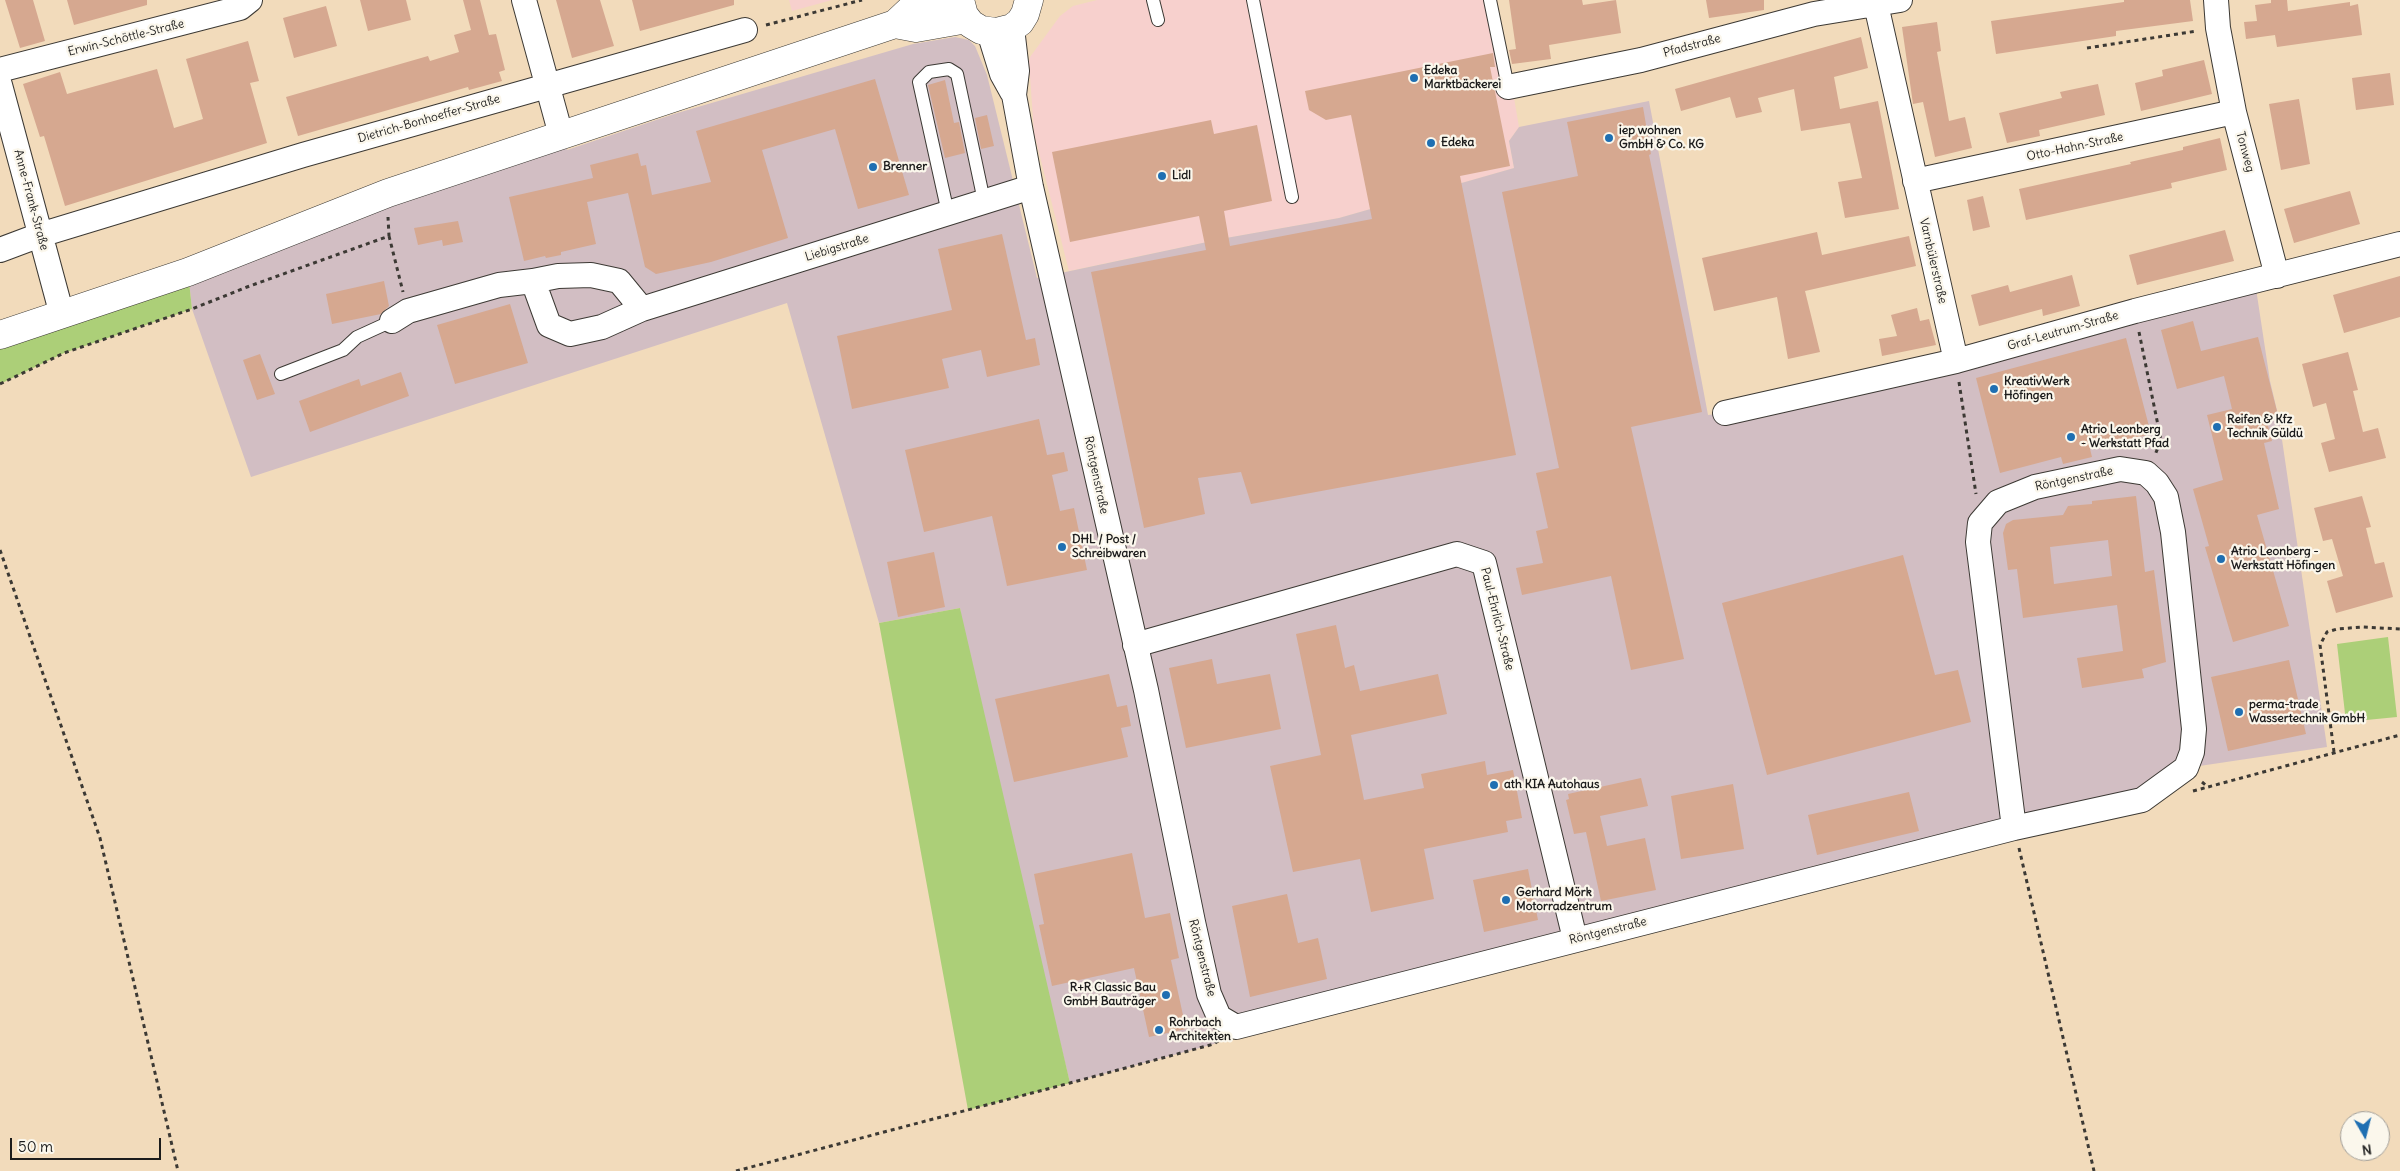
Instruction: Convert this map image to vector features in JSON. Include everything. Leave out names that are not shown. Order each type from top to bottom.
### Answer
[{"type":"street","name":"Erwin-Schöttle-Straße","points":[[0,70],[240,8],[250,0]]},
{"type":"street","points":[[524,0],[561,135]]},
{"type":"street","points":[[0,335],[188,272],[388,194],[895,24],[910,10],[942,0]]},
{"type":"street","points":[[895,24],[916,28],[1025,14],[1031,0]]},
{"type":"street","name":"Pfadstraße","points":[[1508,87],[1641,60],[1814,14],[1875,1],[1900,0]]},
{"type":"street","name":"Tonweg","points":[[2216,0],[2218,28],[2234,112],[2277,276]]},
{"type":"street","name":"Varnbülerstraße","points":[[1875,1],[1956,362]]},
{"type":"street","name":"Röntgenstraße","points":[[982,20],[1002,74],[1014,95],[1031,186],[1135,645],[1209,994],[1219,1016],[1236,1027],[2014,828],[2142,800],[2186,768]]},
{"type":"street","name":"Dietrich-Bonhoeffer-Straße","points":[[0,250],[40,235],[303,154],[745,30]]},
{"type":"street","name":"Anne-Frank-Straße","points":[[0,85],[62,315]]},
{"type":"street","name":"Otto-Hahn-Straße","points":[[1915,181],[2234,112]]},
{"type":"street","name":"Liebigstraße","points":[[533,281],[548,325],[570,334],[602,327],[642,309],[1031,186]]},
{"type":"street","name":"Graf-Leutrum-Straße","points":[[1724,413],[1956,362],[2135,311],[2400,244]]},
{"type":"street","points":[[400,316],[499,285],[558,276],[590,274],[619,281],[642,309]]},
{"type":"street","name":"Röntgenstraße","points":[[1980,523],[1998,502],[2035,487],[2120,469],[2146,473]]},
{"type":"street","points":[[2146,473],[2157,483],[2166,498],[2173,532],[2194,729],[2192,752],[2186,768]]},
{"type":"street","points":[[1980,523],[1978,542],[2014,828]]},
{"type":"street","name":"Paul-Ehrlich-Straße","points":[[1135,645],[1457,554],[1484,563],[1575,939]]},
{"type":"lane","points":[[1153,0],[1158,20]]},
{"type":"lane","points":[[1253,0],[1292,197]]},
{"type":"lane","points":[[1490,0],[1508,87]]},
{"type":"lane","points":[[948,213],[919,82],[929,72],[949,69],[956,74],[984,201]]},
{"type":"lane","points":[[281,374],[343,350],[357,337],[400,316]]},
{"type":"path","points":[[745,30],[862,0]]},
{"type":"path","points":[[2087,48],[2218,28]]},
{"type":"path","points":[[388,194],[389,236],[400,316]]},
{"type":"path","points":[[0,384],[64,353],[192,309],[247,286],[389,236]]},
{"type":"path","points":[[2135,311],[2161,440],[2146,473]]},
{"type":"path","points":[[1956,362],[1980,523]]},
{"type":"path","points":[[0,550],[100,838],[178,1171]]},
{"type":"path","points":[[2334,752],[2320,645],[2327,632],[2338,629],[2368,627],[2400,629]]},
{"type":"path","points":[[2186,768],[2208,787],[2400,735]]},
{"type":"path","points":[[2014,828],[2094,1171]]},
{"type":"path","points":[[736,1171],[1214,1044],[1236,1027]]},
{"type":"shaded area","points":[[789,0],[832,0],[792,11]]},
{"type":"shaded area","points":[[1097,0],[1490,0],[1513,92],[1519,127],[1509,141],[1514,168],[1339,218],[1226,238],[1069,271],[1034,133],[1029,62],[1030,57],[1060,16],[1073,6]]},
{"type":"shaded area","points":[[955,37],[969,40],[975,46],[987,75],[1037,278],[1226,238],[1339,218],[1514,168],[1509,141],[1519,127],[1649,101],[1708,415],[1725,413],[2255,282],[2270,381],[2279,419],[2327,747],[2186,768],[2170,781],[1236,1027],[1214,1044],[1070,1083],[971,677],[960,608],[879,623],[787,303],[251,477],[192,309],[188,272],[561,135],[567,150],[674,114],[913,44]]},
{"type":"green space","points":[[188,272],[192,309],[64,353],[0,384],[0,334]]},
{"type":"green space","points":[[960,608],[1070,1083],[968,1110],[879,623]]},
{"type":"green space","points":[[2388,637],[2397,717],[2346,722],[2337,644]]},
{"type":"building","points":[[5,0],[33,0],[45,41],[20,48]]},
{"type":"building","points":[[67,0],[147,0],[147,5],[74,25]]},
{"type":"building","points":[[360,0],[406,0],[411,20],[368,31]]},
{"type":"building","points":[[463,0],[480,0],[489,35],[496,34],[505,70],[499,72],[502,81],[469,90],[468,87],[298,136],[286,97],[428,56],[430,61],[459,52],[454,35],[471,30]]},
{"type":"building","points":[[556,0],[600,0],[614,46],[572,58]]},
{"type":"building","points":[[632,0],[734,0],[734,5],[640,31]]},
{"type":"building","points":[[1509,0],[1582,0],[1583,5],[1616,0],[1621,33],[1549,45],[1551,59],[1512,64],[1509,50],[1516,49]]},
{"type":"building","points":[[1706,0],[1764,0],[1764,10],[1709,18]]},
{"type":"building","points":[[2124,0],[2190,0],[2193,21],[2116,31],[2116,36],[1996,54],[1991,21],[2124,2]]},
{"type":"building","points":[[2271,0],[2287,0],[2288,11],[2350,2],[2350,6],[2358,4],[2362,35],[2277,47],[2275,35],[2246,39],[2244,22],[2257,21],[2255,5],[2271,3]]},
{"type":"building","points":[[326,6],[337,46],[294,58],[283,18]]},
{"type":"building","points":[[1937,22],[1941,51],[1937,52],[1949,121],[1965,117],[1972,148],[1935,157],[1923,102],[1913,104],[1902,27]]},
{"type":"building","points":[[1861,37],[1868,68],[1834,77],[1840,109],[1878,101],[1899,209],[1845,218],[1838,182],[1862,178],[1850,123],[1801,131],[1794,89],[1758,98],[1762,112],[1736,118],[1730,97],[1681,111],[1675,89]]},
{"type":"building","points":[[248,41],[259,81],[250,83],[267,143],[65,206],[44,136],[40,137],[23,84],[60,72],[67,94],[157,69],[174,128],[203,119],[186,59]]},
{"type":"building","points":[[1493,53],[1495,67],[1490,67],[1510,166],[1460,176],[1516,455],[1251,504],[1241,472],[1198,478],[1205,514],[1144,528],[1091,272],[1206,250],[1199,216],[1070,242],[1052,152],[1211,120],[1214,134],[1257,125],[1272,201],[1224,211],[1230,246],[1372,219],[1351,115],[1326,120],[1309,110],[1305,91]]},
{"type":"building","points":[[2204,60],[2212,94],[2141,111],[2135,83],[2163,76],[2162,70]]},
{"type":"building","points":[[2390,73],[2394,105],[2356,110],[2352,78]]},
{"type":"building","points":[[875,79],[909,195],[858,209],[835,129],[762,150],[788,238],[711,262],[656,274],[645,267],[628,193],[587,202],[596,244],[561,252],[561,255],[546,258],[545,256],[524,261],[509,197],[593,178],[590,165],[638,153],[641,166],[646,165],[652,195],[711,182],[696,131]]},
{"type":"building","points":[[945,80],[954,123],[959,122],[965,153],[945,158],[928,85]]},
{"type":"building","points":[[2098,84],[2105,115],[2039,130],[2040,136],[2007,143],[1999,113],[2062,98],[2060,92]]},
{"type":"building","points":[[2299,99],[2310,164],[2281,170],[2269,104]]},
{"type":"building","points":[[1643,107],[1651,154],[1649,155],[1702,412],[1631,427],[1684,659],[1631,670],[1611,576],[1522,595],[1516,568],[1543,563],[1536,531],[1548,528],[1536,473],[1559,468],[1502,192],[1578,176],[1567,122]]},
{"type":"building","points":[[987,115],[994,146],[981,149],[975,118]]},
{"type":"building","points":[[2220,138],[2227,170],[2171,183],[2172,188],[2026,220],[2019,189],[2131,164],[2130,162],[2183,150],[2183,147]]},
{"type":"building","points":[[2350,191],[2360,224],[2294,243],[2284,209]]},
{"type":"building","points":[[1983,196],[1990,227],[1973,231],[1967,200]]},
{"type":"building","points":[[458,221],[463,242],[443,246],[442,240],[418,245],[414,228]]},
{"type":"building","points":[[2225,230],[2234,261],[2137,285],[2129,255]]},
{"type":"building","points":[[1817,232],[1822,255],[1909,236],[1916,266],[1805,291],[1820,352],[1788,359],[1777,297],[1714,311],[1702,258]]},
{"type":"building","points":[[1002,234],[1026,340],[1035,338],[1040,365],[987,377],[981,350],[942,359],[949,388],[852,409],[837,336],[952,310],[938,249]]},
{"type":"building","points":[[2072,275],[2080,306],[2043,316],[2042,309],[1979,326],[1971,295],[2008,285],[2010,292]]},
{"type":"building","points":[[2400,276],[2400,317],[2344,333],[2333,295]]},
{"type":"building","points":[[384,281],[389,306],[381,314],[332,324],[326,294]]},
{"type":"building","points":[[510,304],[528,363],[455,384],[437,325]]},
{"type":"building","points":[[1917,308],[1920,321],[1929,319],[1936,345],[1882,356],[1879,339],[1897,336],[1891,315]]},
{"type":"building","points":[[2193,321],[2201,351],[2258,337],[2279,419],[2267,422],[2272,441],[2264,443],[2279,509],[2257,515],[2289,626],[2233,642],[2205,547],[2209,546],[2193,489],[2223,480],[2207,415],[2232,409],[2224,376],[2177,389],[2161,330]]},
{"type":"building","points":[[2126,338],[2151,434],[2090,449],[2092,457],[2063,464],[2061,457],[2000,473],[1976,378]]},
{"type":"building","points":[[2348,352],[2358,390],[2353,391],[2363,432],[2378,428],[2386,458],[2329,472],[2321,443],[2335,439],[2326,403],[2313,407],[2302,364]]},
{"type":"building","points":[[260,354],[275,394],[257,400],[243,360]]},
{"type":"building","points":[[401,372],[409,396],[310,432],[299,401],[359,379],[361,386]]},
{"type":"building","points":[[1039,419],[1047,455],[1064,452],[1068,471],[1052,475],[1060,511],[1074,508],[1087,570],[1007,586],[992,516],[924,532],[905,450]]},
{"type":"building","points":[[2136,496],[2145,572],[2154,570],[2166,662],[2142,669],[2144,678],[2082,688],[2077,658],[2123,651],[2117,605],[2023,618],[2017,569],[2008,570],[2003,533],[2006,524],[2013,520],[2063,515],[2068,506],[2092,504],[2092,501]],"holes":[[[2108,540],[2112,576],[2054,584],[2050,547]]]},
{"type":"building","points":[[2362,496],[2371,527],[2366,528],[2375,564],[2384,562],[2393,597],[2336,613],[2327,581],[2343,576],[2332,539],[2323,541],[2314,508]]},
{"type":"building","points":[[934,552],[945,607],[898,617],[887,562]]},
{"type":"building","points":[[1903,555],[1935,675],[1958,670],[1971,722],[1767,775],[1722,603]]},
{"type":"building","points":[[1336,625],[1345,668],[1354,665],[1360,691],[1438,674],[1447,714],[1351,735],[1364,800],[1424,788],[1421,774],[1485,761],[1487,775],[1513,770],[1522,818],[1506,821],[1508,832],[1424,849],[1434,899],[1371,912],[1360,859],[1293,872],[1270,766],[1321,755],[1296,634]]},
{"type":"building","points":[[1212,659],[1217,684],[1270,674],[1281,729],[1186,748],[1169,668]]},
{"type":"building","points":[[2289,660],[2306,734],[2228,751],[2211,677]]},
{"type":"building","points":[[1109,674],[1117,707],[1127,705],[1131,726],[1121,728],[1128,757],[1014,782],[995,699]]},
{"type":"building","points":[[1641,778],[1648,806],[1600,816],[1607,846],[1645,838],[1656,890],[1601,901],[1586,832],[1574,834],[1566,800],[1569,799],[1568,794]]},
{"type":"building","points":[[1733,784],[1744,849],[1681,859],[1671,796]]},
{"type":"building","points":[[1909,792],[1919,831],[1817,855],[1808,815]]},
{"type":"building","points":[[1132,853],[1145,918],[1170,913],[1179,958],[1171,960],[1186,1029],[1149,1037],[1134,968],[1052,986],[1039,925],[1044,924],[1034,874]]},
{"type":"building","name":"Gerhard Mörk Motorradzentrum","points":[[1528,869],[1538,920],[1484,932],[1473,880]]},
{"type":"building","points":[[1287,894],[1298,943],[1318,938],[1327,979],[1250,997],[1232,906]]},
{"type":"place","name":"Edeka Marktbäckerei","points":[[1414,78]]},
{"type":"place","name":"iep wohnen GmbH & Co. KG","points":[[1609,138]]},
{"type":"place","name":"Edeka","points":[[1431,143]]},
{"type":"place","name":"Brenner","points":[[873,167]]},
{"type":"place","name":"Lidl","points":[[1162,176]]},
{"type":"place","name":"KreativWerk Höfingen","points":[[1994,389]]},
{"type":"place","name":"Reifen & Kfz Technik Güldü","points":[[2217,427]]},
{"type":"place","name":"Atrio Leonberg - Werkstatt Pfad","points":[[2071,437]]},
{"type":"place","name":"DHL / Post / Schreibwaren","points":[[1062,547]]},
{"type":"place","name":"Atrio Leonberg - Werkstatt Höfingen","points":[[2221,559]]},
{"type":"place","name":"perma-trade Wassertechnik GmbH","points":[[2239,712]]},
{"type":"place","name":"ath KIA Autohaus","points":[[1494,785]]},
{"type":"place","name":"Gerhard Mörk Motorradzentrum","points":[[1506,900]]},
{"type":"place","name":"R+R Classic Bau GmbH Bauträger","points":[[1166,995]]},
{"type":"place","name":"Rohrbach Architekten","points":[[1159,1030]]}]
